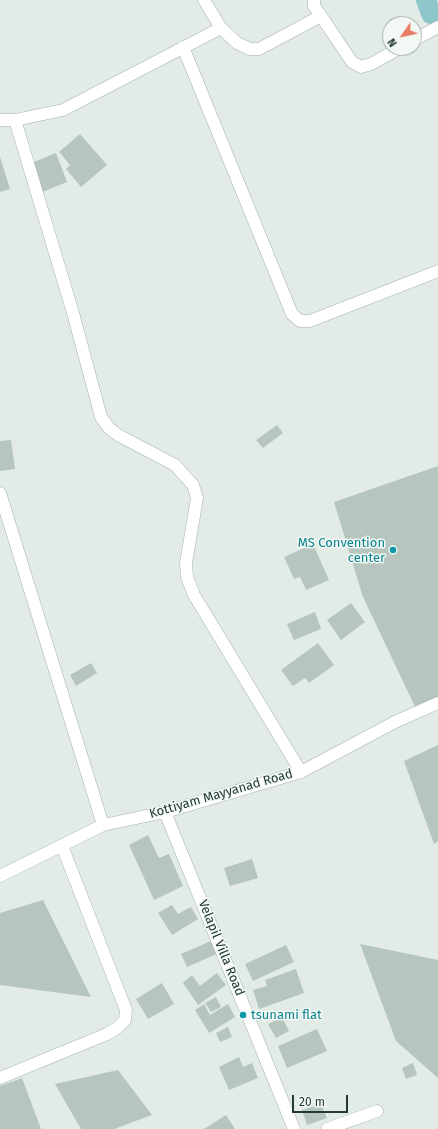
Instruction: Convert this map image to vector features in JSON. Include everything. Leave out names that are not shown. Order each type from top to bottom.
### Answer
[{"type":"street","points":[[204,0],[221,28],[238,43],[250,49],[259,49],[321,16]]},
{"type":"street","points":[[314,0],[314,6],[352,62],[361,67],[371,64],[386,56]]},
{"type":"street","points":[[422,36],[438,27]]},
{"type":"street","points":[[0,120],[15,120],[63,110],[221,28]]},
{"type":"street","points":[[183,47],[292,314],[300,321],[310,321],[438,271]]},
{"type":"street","points":[[15,120],[73,313],[101,417],[109,428],[118,435],[175,465],[193,485],[197,498],[186,563],[187,578],[194,595],[301,772]]},
{"type":"street","points":[[0,493],[103,825]]},
{"type":"street","name":"Kottiyam Mayyanad Road","points":[[0,876],[103,825],[165,812],[301,772],[395,722],[438,703]]},
{"type":"street","name":"Velapil Villa Road","points":[[165,812],[294,1129]]},
{"type":"street","points":[[0,1078],[106,1034],[117,1028],[125,1020],[126,1010],[62,846]]},
{"type":"street","points":[[327,1129],[377,1111]]},
{"type":"building","points":[[80,134],[107,165],[81,187],[66,169],[70,165],[59,152]]},
{"type":"building","points":[[56,153],[67,182],[35,195],[24,166]]},
{"type":"building","points":[[0,157],[10,189],[0,192]]},
{"type":"building","points":[[277,425],[283,433],[263,448],[256,440]]},
{"type":"building","points":[[11,440],[15,469],[0,471],[0,441]]},
{"type":"building","name":"MS Convention center","points":[[438,466],[438,702],[417,711],[363,597],[334,502]]},
{"type":"building","points":[[313,544],[329,580],[306,590],[300,577],[294,579],[284,557]]},
{"type":"building","points":[[351,603],[365,622],[341,640],[327,620]]},
{"type":"building","points":[[315,612],[321,629],[294,640],[287,624]]},
{"type":"building","points":[[318,643],[334,665],[309,683],[305,678],[293,686],[281,670]]},
{"type":"building","points":[[91,663],[97,673],[76,686],[70,675]]},
{"type":"building","points":[[438,745],[438,841],[434,844],[404,761]]},
{"type":"building","points":[[148,835],[159,858],[169,854],[183,886],[154,900],[129,845]]},
{"type":"building","points":[[252,859],[258,878],[230,886],[224,868]]},
{"type":"building","points":[[43,900],[91,997],[0,985],[0,913]]},
{"type":"building","points":[[172,905],[178,914],[191,907],[198,919],[172,935],[158,913]]},
{"type":"building","points":[[211,941],[217,954],[187,967],[181,954]]},
{"type":"building","points":[[360,944],[438,960],[438,1078],[396,1041]]},
{"type":"building","points":[[286,945],[294,962],[253,981],[245,964]]},
{"type":"building","points":[[296,969],[304,993],[259,1009],[253,990],[267,986],[265,980]]},
{"type":"building","points":[[217,973],[226,985],[198,1005],[183,983],[192,975],[200,986]]},
{"type":"building","points":[[162,983],[174,1004],[148,1019],[136,999]]},
{"type":"building","points":[[216,997],[221,1007],[211,1012],[205,1003]]},
{"type":"building","points":[[204,1004],[210,1015],[228,1004],[235,1017],[209,1033],[195,1010]]},
{"type":"building","points":[[282,1017],[289,1031],[276,1038],[268,1024]]},
{"type":"building","points":[[228,1027],[232,1037],[220,1042],[216,1033]]},
{"type":"building","points":[[317,1029],[327,1051],[287,1068],[278,1046]]},
{"type":"building","points":[[239,1057],[243,1067],[252,1063],[258,1078],[229,1090],[219,1067]]},
{"type":"building","points":[[413,1063],[417,1075],[406,1079],[402,1068]]},
{"type":"building","points":[[118,1070],[152,1115],[114,1129],[81,1129],[55,1084]]},
{"type":"building","points":[[22,1078],[41,1129],[0,1129],[0,1086]]},
{"type":"building","points":[[321,1104],[327,1118],[307,1125],[302,1110]]},
{"type":"building","points":[[226,1115],[235,1129],[204,1129]]},
{"type":"waterway","points":[[426,0],[431,14]]},
{"type":"place","name":"MS Convention center","points":[[393,550]]},
{"type":"place","name":"tsunami flat","points":[[243,1015]]}]
